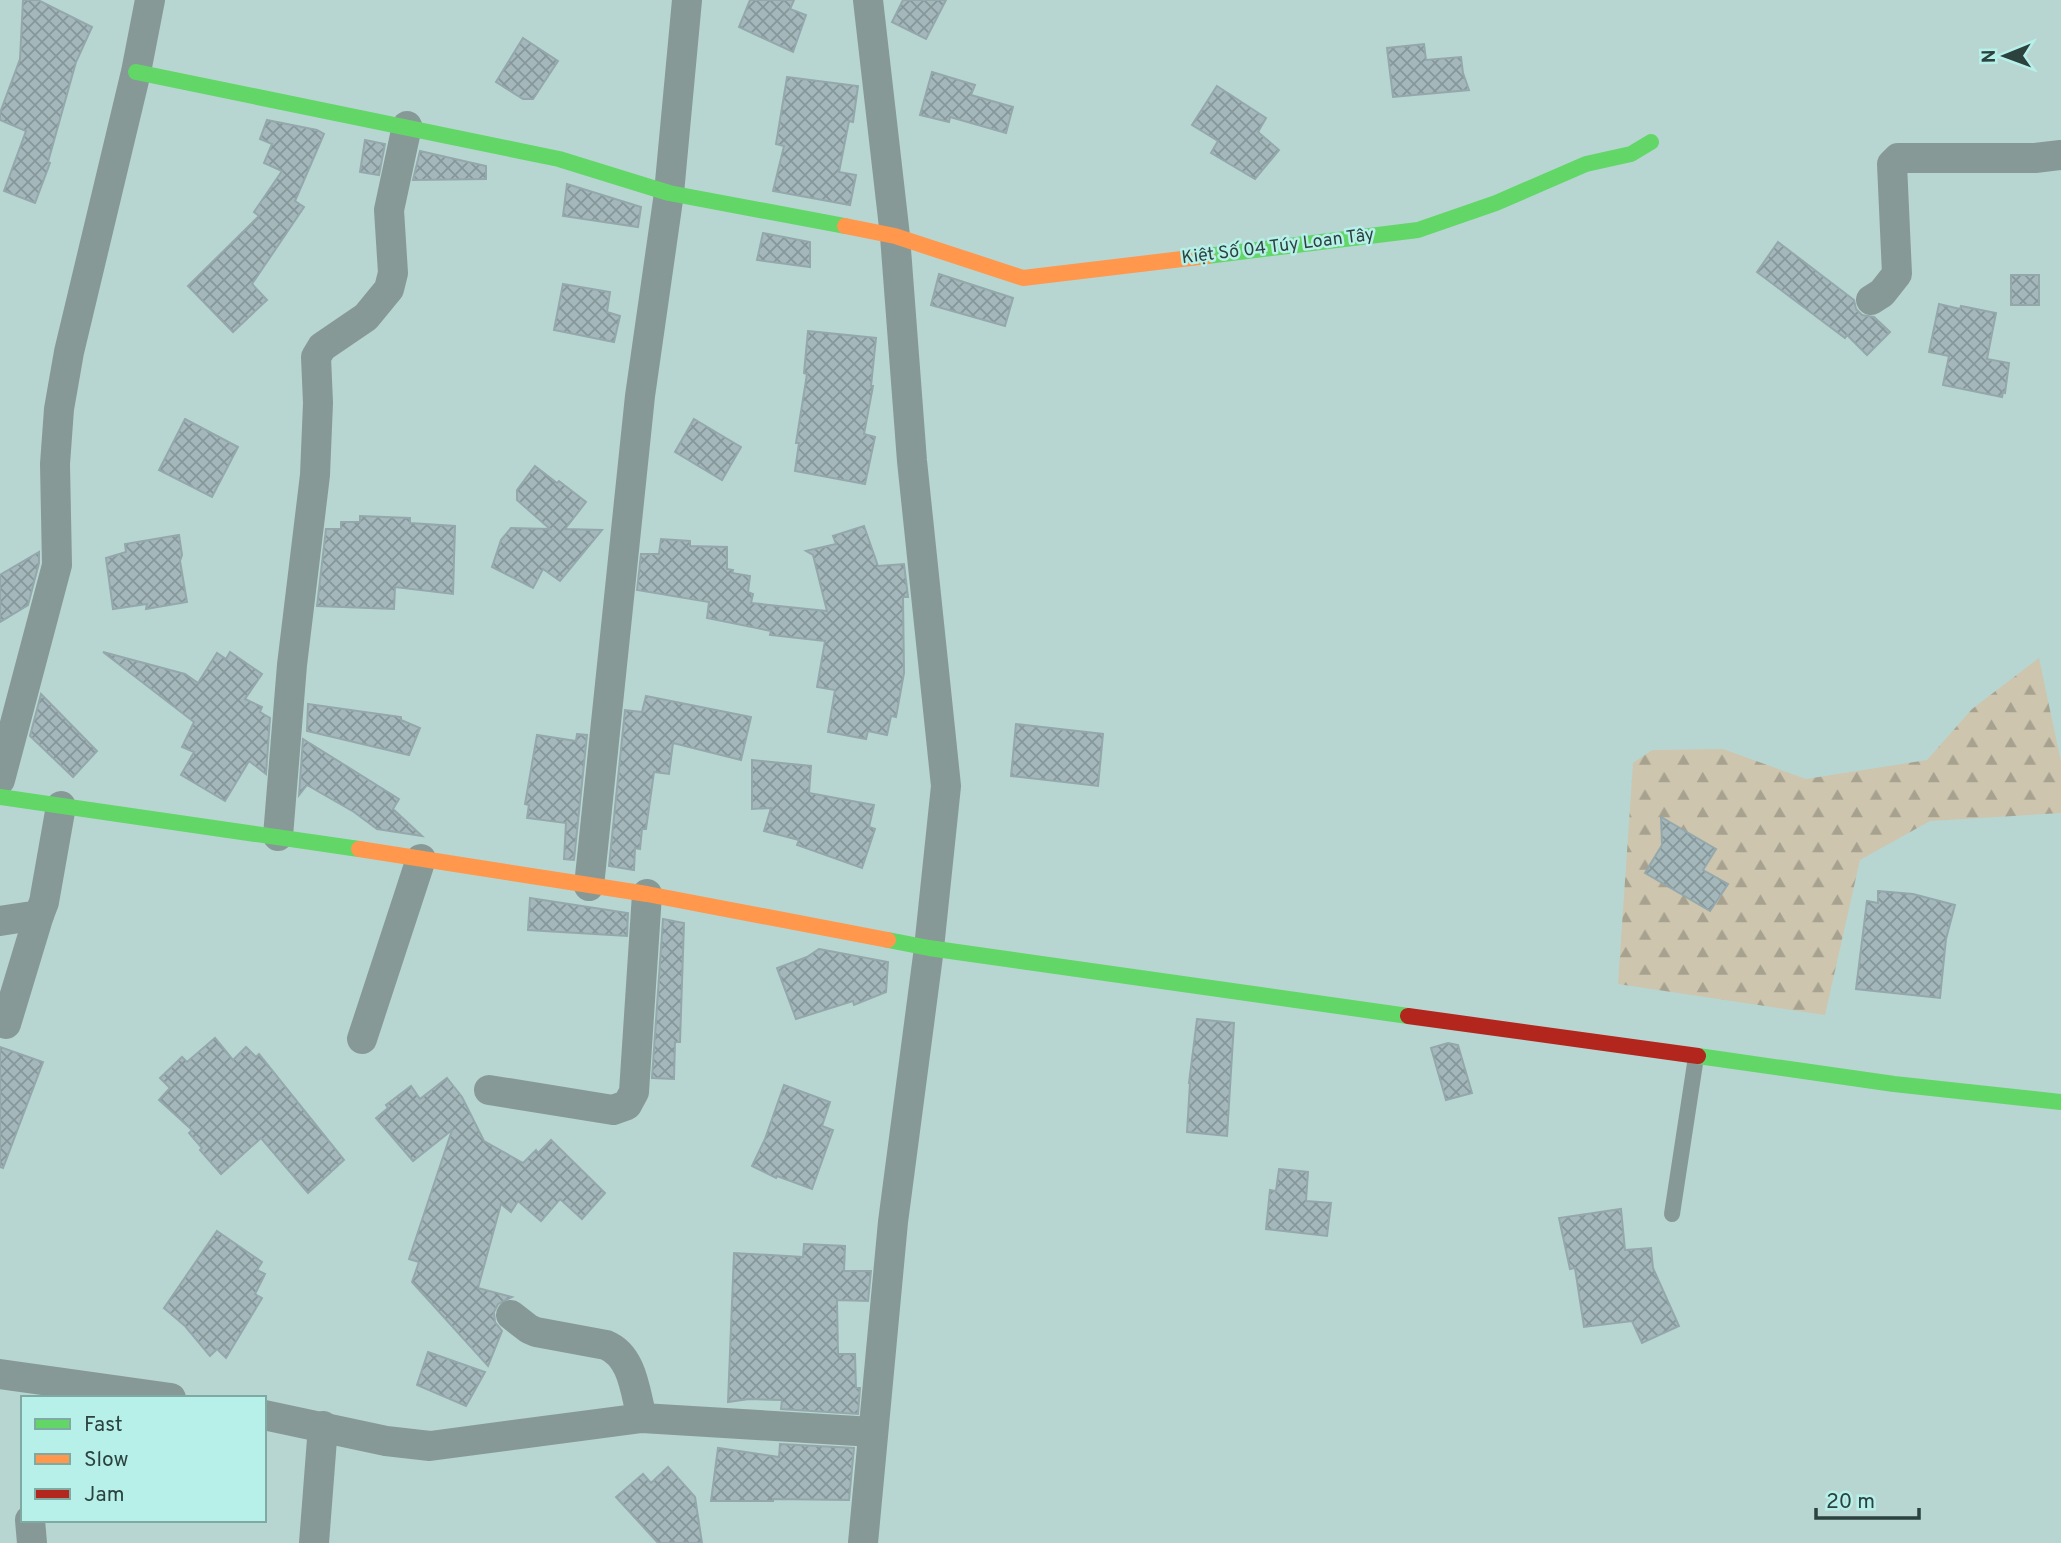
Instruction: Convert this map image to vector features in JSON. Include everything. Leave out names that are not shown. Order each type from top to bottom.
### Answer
[{"type":"street","points":[[0,780],[57,565],[55,464],[69,352],[136,72],[150,0]]},
{"type":"street","points":[[589,886],[640,397],[669,193],[687,0]]},
{"type":"street","points":[[863,1543],[893,1222],[929,948],[946,786],[912,461],[895,236],[869,0]]},
{"type":"street","name":"Kiệt Số 04 Túy Loan Tây","points":[[136,72],[559,159],[669,193],[895,236],[1023,278],[1418,230],[1496,203],[1586,163],[1631,155],[1651,142]]},
{"type":"street","points":[[278,836],[292,666],[315,474],[318,403],[316,357],[322,347],[366,317],[388,289],[393,273],[389,210],[407,126]]},
{"type":"street","points":[[1871,300],[1882,293],[1897,274],[1892,164],[1898,158],[2061,156]]},
{"type":"street","points":[[0,797],[278,836],[647,894],[929,948],[1894,1084],[2061,1102]]},
{"type":"street","points":[[6,1024],[44,902],[61,806]]},
{"type":"street","points":[[362,1039],[421,859]]},
{"type":"street","points":[[489,1090],[613,1110],[627,1105],[634,1092],[647,894]]},
{"type":"street","points":[[0,921],[39,915]]},
{"type":"street","points":[[511,1315],[536,1332],[615,1349],[624,1358],[642,1418]]},
{"type":"street","points":[[0,1374],[29,1388],[143,1396]]},
{"type":"street","points":[[266,1415],[386,1441],[430,1446],[642,1418],[873,1432]]},
{"type":"street","points":[[314,1543],[323,1426]]},
{"type":"street","points":[[30,1522],[32,1543]]},
{"type":"lane","points":[[1672,1214],[1696,1057]]},
{"type":"green space","points":[[2039,658],[2061,762],[2061,813],[1930,821],[1860,860],[1825,1015],[1618,984],[1633,763],[1652,750],[1723,749],[1806,779],[1927,760],[1972,709]]},
{"type":"building","points":[[23,0],[38,0],[92,27],[76,62],[48,162],[50,163],[35,203],[4,191],[26,131],[0,120],[0,113],[20,59]]},
{"type":"building","points":[[750,0],[794,0],[790,9],[806,15],[793,52],[739,27]]},
{"type":"building","points":[[903,0],[946,0],[926,39],[892,22]]},
{"type":"building","points":[[523,38],[558,61],[533,99],[523,99],[496,82]]},
{"type":"building","points":[[1424,44],[1426,60],[1461,57],[1469,90],[1393,97],[1387,48]]},
{"type":"building","points":[[932,72],[975,85],[971,95],[1013,107],[1006,133],[950,117],[949,122],[920,115]]},
{"type":"building","points":[[787,77],[858,86],[853,122],[849,121],[839,172],[856,175],[850,205],[773,191],[784,146],[776,144]]},
{"type":"building","points":[[1217,86],[1266,118],[1258,132],[1279,150],[1255,179],[1211,153],[1218,141],[1192,125]]},
{"type":"building","points":[[267,120],[317,130],[324,134],[295,201],[304,207],[252,284],[267,300],[233,332],[188,286],[259,216],[254,212],[282,171],[264,163],[272,144],[260,139]]},
{"type":"building","points":[[365,140],[385,144],[379,175],[360,172]]},
{"type":"building","points":[[420,151],[486,166],[486,179],[413,180]]},
{"type":"building","points":[[567,184],[641,207],[638,227],[563,216]]},
{"type":"building","points":[[763,233],[810,242],[810,267],[757,260]]},
{"type":"building","points":[[1778,242],[1854,300],[1856,309],[1862,315],[1874,317],[1890,332],[1867,355],[1847,335],[1845,338],[1757,272]]},
{"type":"building","points":[[939,274],[1013,298],[1005,326],[931,305]]},
{"type":"building","points":[[2011,275],[2039,275],[2039,305],[2011,305]]},
{"type":"building","points":[[563,284],[610,292],[607,312],[620,316],[614,342],[554,330]]},
{"type":"building","points":[[1939,304],[1996,313],[1987,359],[2009,363],[2005,393],[2003,392],[2002,397],[1943,385],[1949,356],[1929,352]]},
{"type":"building","points":[[808,331],[876,338],[873,386],[864,434],[875,437],[865,484],[795,471],[799,443],[796,443],[807,374],[804,373]]},
{"type":"building","points":[[185,419],[238,447],[212,497],[159,470]]},
{"type":"building","points":[[694,419],[741,447],[722,480],[675,452]]},
{"type":"building","points":[[535,466],[586,502],[565,529],[602,530],[560,581],[543,569],[533,588],[492,567],[501,540],[511,528],[550,529],[517,500],[517,490]]},
{"type":"building","points":[[360,516],[410,518],[410,523],[455,526],[453,594],[395,587],[394,609],[317,606],[326,529],[341,529],[341,522],[360,522]]},
{"type":"building","points":[[864,526],[878,566],[904,564],[908,597],[903,597],[904,673],[896,717],[891,716],[887,735],[868,731],[866,739],[828,732],[835,690],[817,687],[825,641],[770,635],[771,631],[707,618],[709,602],[637,590],[641,554],[659,554],[661,539],[690,541],[690,546],[727,547],[727,569],[733,570],[732,573],[750,576],[748,592],[753,594],[751,603],[827,611],[813,555],[806,551],[836,544],[833,536]]},
{"type":"building","points":[[179,535],[187,602],[146,609],[147,604],[113,609],[106,558],[126,552],[125,544]]},
{"type":"building","points":[[39,552],[39,563],[28,605],[0,622],[0,575]]},
{"type":"building","points":[[103,652],[185,674],[198,683],[217,653],[226,659],[230,652],[262,674],[245,699],[262,707],[260,712],[270,718],[266,774],[249,761],[225,801],[181,775],[194,752],[182,747],[194,722]]},
{"type":"building","points":[[41,694],[97,751],[73,777],[30,736]]},
{"type":"building","points":[[646,696],[751,717],[741,760],[673,743],[669,774],[654,772],[646,829],[642,829],[640,849],[635,848],[634,870],[609,866],[625,710],[642,712]]},
{"type":"building","points":[[308,704],[401,717],[401,720],[420,728],[409,755],[307,731]]},
{"type":"building","points":[[1016,724],[1103,734],[1098,786],[1011,776]]},
{"type":"building","points":[[577,734],[587,735],[574,860],[564,859],[566,823],[527,818],[529,805],[525,804],[537,735],[576,741]]},
{"type":"building","points":[[303,739],[399,799],[393,809],[422,836],[377,829],[354,812],[307,785],[299,795]]},
{"type":"building","points":[[752,760],[811,766],[809,793],[874,805],[869,827],[875,829],[862,868],[797,845],[799,840],[764,831],[771,808],[752,809]]},
{"type":"building","points":[[1661,817],[1716,849],[1703,870],[1728,884],[1710,911],[1645,873],[1662,845]]},
{"type":"building","points":[[1878,891],[1913,894],[1955,905],[1946,939],[1940,998],[1856,989],[1867,901],[1878,903]]},
{"type":"building","points":[[530,898],[628,913],[627,936],[528,930]]},
{"type":"building","points":[[663,919],[684,923],[680,1042],[675,1042],[674,1079],[652,1078]]},
{"type":"building","points":[[819,949],[888,962],[886,992],[854,1005],[853,1001],[796,1019],[777,968],[807,957]]},
{"type":"building","points":[[1197,1019],[1234,1023],[1227,1136],[1187,1132],[1189,1083]]},
{"type":"building","points":[[215,1038],[233,1060],[246,1047],[256,1057],[259,1054],[344,1160],[308,1193],[261,1138],[221,1174],[200,1150],[202,1148],[189,1133],[192,1130],[159,1100],[170,1088],[160,1078],[182,1057],[187,1062]]},
{"type":"building","points":[[1448,1043],[1458,1045],[1472,1093],[1446,1100],[1431,1048]]},
{"type":"building","points":[[0,1047],[43,1062],[3,1168],[0,1167]]},
{"type":"building","points":[[447,1078],[462,1097],[484,1141],[523,1163],[551,1140],[605,1193],[582,1219],[560,1199],[541,1221],[518,1201],[511,1212],[501,1204],[478,1288],[512,1297],[498,1304],[494,1312],[495,1322],[502,1331],[488,1366],[412,1282],[419,1262],[409,1259],[452,1130],[413,1161],[376,1118],[388,1108],[386,1105],[411,1086],[420,1099]]},
{"type":"building","points":[[784,1085],[830,1102],[822,1126],[833,1130],[812,1189],[777,1176],[776,1178],[752,1166],[765,1139]]},
{"type":"building","points":[[1279,1169],[1308,1172],[1306,1201],[1331,1203],[1327,1236],[1266,1229],[1270,1190],[1276,1191]]},
{"type":"building","points":[[1621,1209],[1625,1250],[1651,1248],[1653,1268],[1679,1326],[1642,1343],[1632,1321],[1584,1327],[1575,1268],[1570,1269],[1559,1218]]},
{"type":"building","points":[[217,1231],[262,1262],[257,1270],[265,1274],[255,1294],[262,1298],[226,1358],[217,1349],[210,1356],[185,1326],[164,1308]]},
{"type":"building","points":[[804,1244],[845,1246],[844,1271],[871,1271],[868,1301],[837,1300],[838,1354],[855,1354],[856,1388],[860,1388],[858,1414],[781,1409],[782,1400],[749,1399],[728,1402],[734,1253],[803,1257]]},
{"type":"building","points":[[428,1352],[485,1372],[466,1406],[417,1385]]},
{"type":"building","points":[[780,1444],[854,1448],[849,1500],[711,1501],[718,1448],[779,1457]]},
{"type":"building","points":[[668,1467],[695,1497],[702,1543],[658,1543],[616,1497],[643,1474],[651,1483]]},
{"type":"traffic: fast","points":[[136,72],[559,159],[669,193],[845,226]]},
{"type":"traffic: fast","points":[[1207,256],[1418,230],[1496,203],[1586,164],[1631,154],[1651,142]]},
{"type":"traffic: fast","points":[[0,797],[359,849]]},
{"type":"traffic: fast","points":[[888,940],[1408,1016]]},
{"type":"traffic: fast","points":[[1698,1056],[1894,1084],[2061,1102]]},
{"type":"traffic: slow","points":[[845,226],[895,236],[1023,278],[1207,256]]},
{"type":"traffic: slow","points":[[359,849],[647,894],[888,940]]},
{"type":"traffic: jam","points":[[1408,1016],[1698,1056]]}]
